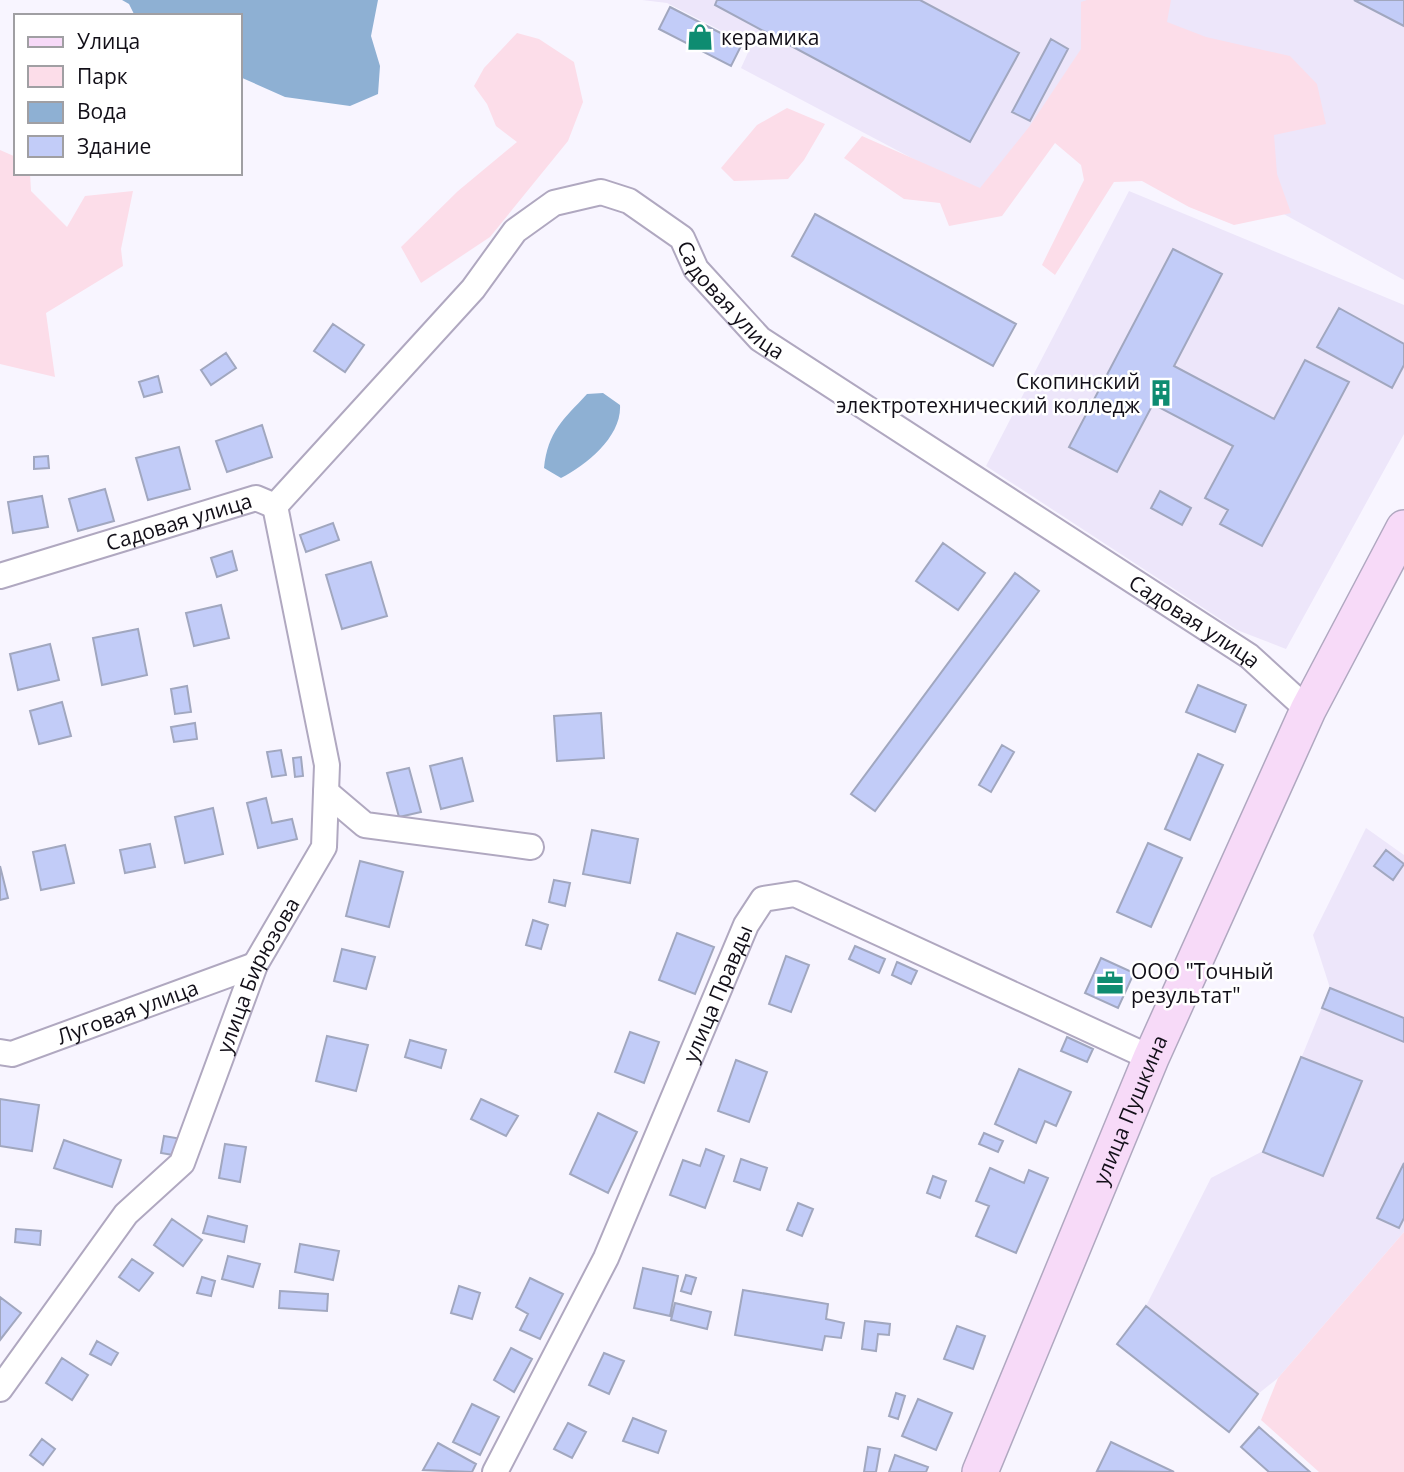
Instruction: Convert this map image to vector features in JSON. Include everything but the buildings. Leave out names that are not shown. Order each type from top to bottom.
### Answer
[{"type":"main road","name":"улица Пушкина","points":[[980,1472],[1151,1058],[1308,710],[1404,528]]},
{"type":"street","name":"Садовая улица","points":[[0,576],[257,498],[275,506],[473,289],[515,231],[554,203],[601,192],[629,201],[682,238],[696,269],[760,339],[1249,656],[1308,710]]},
{"type":"street","name":"улица Бирюзова","points":[[0,1389],[126,1214],[182,1163],[255,965],[324,847],[327,765],[275,506]]},
{"type":"street","points":[[326,792],[365,825],[531,847]]},
{"type":"street","name":"улица Правды","points":[[495,1472],[606,1258],[746,925],[763,899],[795,894],[1151,1058]]},
{"type":"street","name":"Луговая улица","points":[[0,1052],[12,1055],[255,965]]},
{"type":"shaded area","points":[[642,0],[1404,0],[1404,280],[1058,90],[995,202],[741,68],[751,46],[667,3]]},
{"type":"shaded area","points":[[1129,191],[1404,305],[1404,434],[1286,649],[1237,630],[986,466]]},
{"type":"shaded area","points":[[1366,828],[1404,855],[1404,1232],[1278,1378],[1258,1394],[1146,1306],[1211,1178],[1263,1151],[1330,988],[1313,935]]},
{"type":"green space","points":[[1171,0],[1167,22],[1206,37],[1290,56],[1317,84],[1326,124],[1274,135],[1277,174],[1291,213],[1234,225],[1189,207],[1142,181],[1114,182],[1055,275],[1042,265],[1084,180],[1081,165],[1055,143],[1002,216],[949,226],[940,203],[904,199],[844,158],[862,136],[980,188],[1029,127],[1081,49],[1081,2]]},
{"type":"green space","points":[[517,33],[539,39],[574,62],[583,102],[568,141],[490,237],[421,283],[401,247],[458,191],[517,142],[496,126],[487,104],[474,86],[484,68]]},
{"type":"green space","points":[[787,108],[825,124],[804,160],[788,179],[734,181],[721,168],[757,125]]},
{"type":"green space","points":[[0,150],[14,156],[14,175],[30,175],[31,191],[67,227],[85,196],[133,191],[121,249],[123,266],[46,313],[55,377],[0,364]]},
{"type":"green space","points":[[1404,1232],[1404,1472],[1319,1472],[1261,1420],[1278,1378]]},
{"type":"water","points":[[122,0],[378,0],[371,36],[380,66],[378,94],[350,106],[285,97],[242,78],[242,14],[134,14],[129,4]]},
{"type":"water","points":[[603,393],[620,405],[619,417],[609,438],[592,457],[561,478],[544,468],[549,444],[564,419],[587,394]]},
{"type":"place","name":"керамика","points":[[700,37]]},
{"type":"place","name":"Скопинский электротехнический колледж","points":[[1161,393]]},
{"type":"place","name":"ООО \"Точный результат\"","points":[[1110,983]]}]
